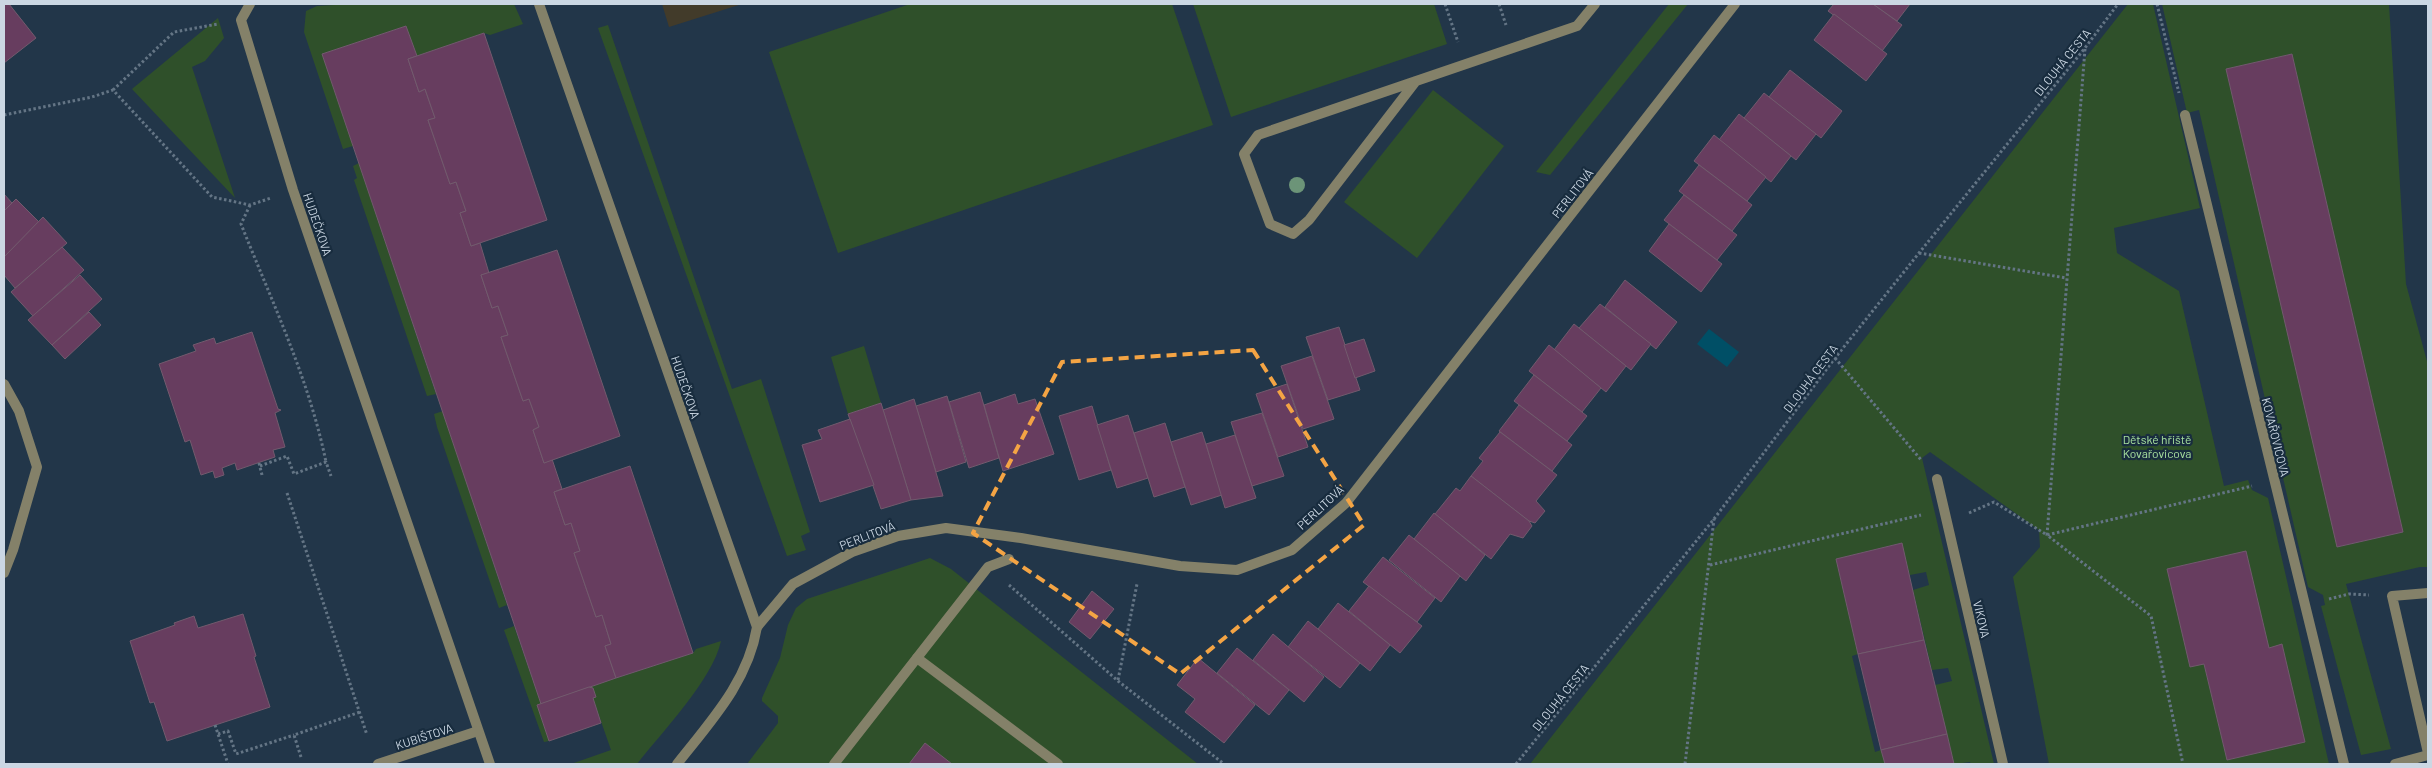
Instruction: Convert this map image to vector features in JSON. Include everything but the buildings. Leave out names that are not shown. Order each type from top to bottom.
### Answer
[{"type":"street","points":[[241,20],[250,4]]},
{"type":"street","name":"HUDEČKOVA","points":[[539,4],[757,627]]},
{"type":"street","points":[[1416,81],[1309,220],[1293,234],[1270,224],[1244,154],[1258,135],[1465,64],[1577,26],[1595,4]]},
{"type":"street","name":"PERLITOVÁ","points":[[757,627],[793,584],[852,552],[898,536],[946,528],[1040,541],[1180,566],[1237,570],[1292,550],[1346,503],[1735,4]]},
{"type":"street","name":"HUDEČKOVA","points":[[241,20],[293,190],[490,764]]},
{"type":"street","name":"KOVAŘOVICOVA","points":[[2185,115],[2344,764]]},
{"type":"street","points":[[4,384],[19,411],[36,467],[13,550],[4,574]]},
{"type":"street","name":"VIKOVA","points":[[1937,479],[2003,764]]},
{"type":"street","points":[[834,764],[988,567],[1008,559]]},
{"type":"street","points":[[2395,764],[2428,754],[2392,596],[2428,592]]},
{"type":"street","points":[[677,764],[729,698],[739,681],[754,646],[757,627]]},
{"type":"street","points":[[917,658],[1058,764]]},
{"type":"street","name":"KUBIŠTOVA","points":[[378,764],[478,731]]},
{"type":"path","points":[[1445,4],[1465,64]]},
{"type":"path","name":"DLOUHÁ CESTA","points":[[1516,764],[1714,519],[1835,358],[2085,48],[2118,4]]},
{"type":"path","points":[[2158,4],[2185,115]]},
{"type":"path","points":[[4,115],[92,97],[113,90],[174,32],[241,20]]},
{"type":"path","points":[[2047,535],[2085,48]]},
{"type":"path","points":[[113,90],[212,197],[250,205],[293,190]]},
{"type":"path","points":[[250,205],[241,224],[258,268],[270,290],[297,364],[331,476]]},
{"type":"path","points":[[1919,253],[2066,278]]},
{"type":"path","points":[[1835,358],[1937,479]]},
{"type":"path","points":[[262,475],[259,465],[287,456],[294,474],[326,462]]},
{"type":"path","points":[[2047,535],[2274,481]]},
{"type":"path","points":[[287,493],[368,736]]},
{"type":"path","points":[[1947,523],[1994,502],[2047,535],[2151,616],[2182,764]]},
{"type":"path","points":[[1710,565],[1943,509]]},
{"type":"path","points":[[1685,764],[1714,519]]},
{"type":"path","points":[[988,567],[1118,681],[1224,764]]},
{"type":"path","points":[[1118,681],[1137,584]]},
{"type":"path","points":[[2329,599],[2349,594]]},
{"type":"path","points":[[218,734],[228,731],[236,754],[360,712]]},
{"type":"path","points":[[216,725],[228,764]]},
{"type":"path","points":[[294,735],[301,757]]},
{"type":"highlighted area","points":[[1253,350],[1364,525],[1180,674],[973,533],[1062,362]]},
{"type":"shaded area","points":[[662,4],[742,4],[669,27]]},
{"type":"green space","points":[[352,4],[514,4],[523,24],[490,35],[484,33],[417,56],[406,26],[323,54],[353,146],[343,149],[304,32],[306,11],[317,6]]},
{"type":"green space","points":[[910,4],[1172,4],[1213,125],[838,253],[769,52]]},
{"type":"green space","points":[[1193,4],[1434,4],[1447,44],[1231,117]]},
{"type":"green space","points":[[1669,4],[1688,4],[1550,175],[1536,172]]},
{"type":"green space","name":"Dětské hřiště Kovařovicova","points":[[2128,4],[2153,4],[2200,208],[2114,228],[2117,253],[2179,291],[2224,486],[2248,480],[2252,490],[2268,498],[2329,764],[2049,764],[2013,577],[2040,547],[2039,530],[1930,452],[1922,458],[1994,764],[1971,764],[1970,762],[1954,764],[1935,685],[1952,681],[1948,668],[1932,670],[1913,590],[1929,585],[1926,572],[1910,575],[1901,543],[1836,559],[1858,654],[1852,656],[1875,752],[1881,750],[1885,764],[1530,764]],"holes":[[[2246,551],[2269,648],[2282,645],[2305,742],[2227,760],[2204,664],[2167,569]]]},
{"type":"green space","points":[[2162,4],[2389,4],[2406,284],[2428,365],[2428,567],[2420,567],[2346,584],[2391,749],[2361,755],[2321,606],[2325,605],[2323,595],[2308,587],[2199,110],[2187,113]],"holes":[[[2292,54],[2403,532],[2338,547],[2226,69]]]},
{"type":"green space","points":[[218,18],[224,38],[205,61],[192,67],[235,198],[132,89]]},
{"type":"green space","points":[[608,25],[732,389],[761,379],[810,532],[801,536],[806,550],[787,556],[598,28]]},
{"type":"green space","points":[[1433,90],[1504,146],[1417,258],[1344,202]]},
{"type":"green space","points":[[359,163],[436,394],[427,396],[354,180],[357,178],[353,166]]},
{"type":"green space","points":[[864,346],[881,403],[848,414],[831,357]]},
{"type":"green space","points":[[443,411],[507,605],[499,608],[437,427],[434,414]]},
{"type":"green space","points":[[930,558],[951,569],[1198,764],[952,764],[925,744],[909,764],[747,764],[778,723],[778,716],[762,701],[762,698],[780,658],[788,625],[796,608],[807,599]]},
{"type":"green space","points":[[514,626],[541,704],[537,705],[549,741],[544,742],[504,630]]},
{"type":"green space","points":[[721,641],[708,672],[685,705],[637,764],[571,764],[611,750],[589,687],[693,653],[696,649]]},
{"type":"water","points":[[1709,329],[1739,352],[1727,367],[1697,344]]}]
